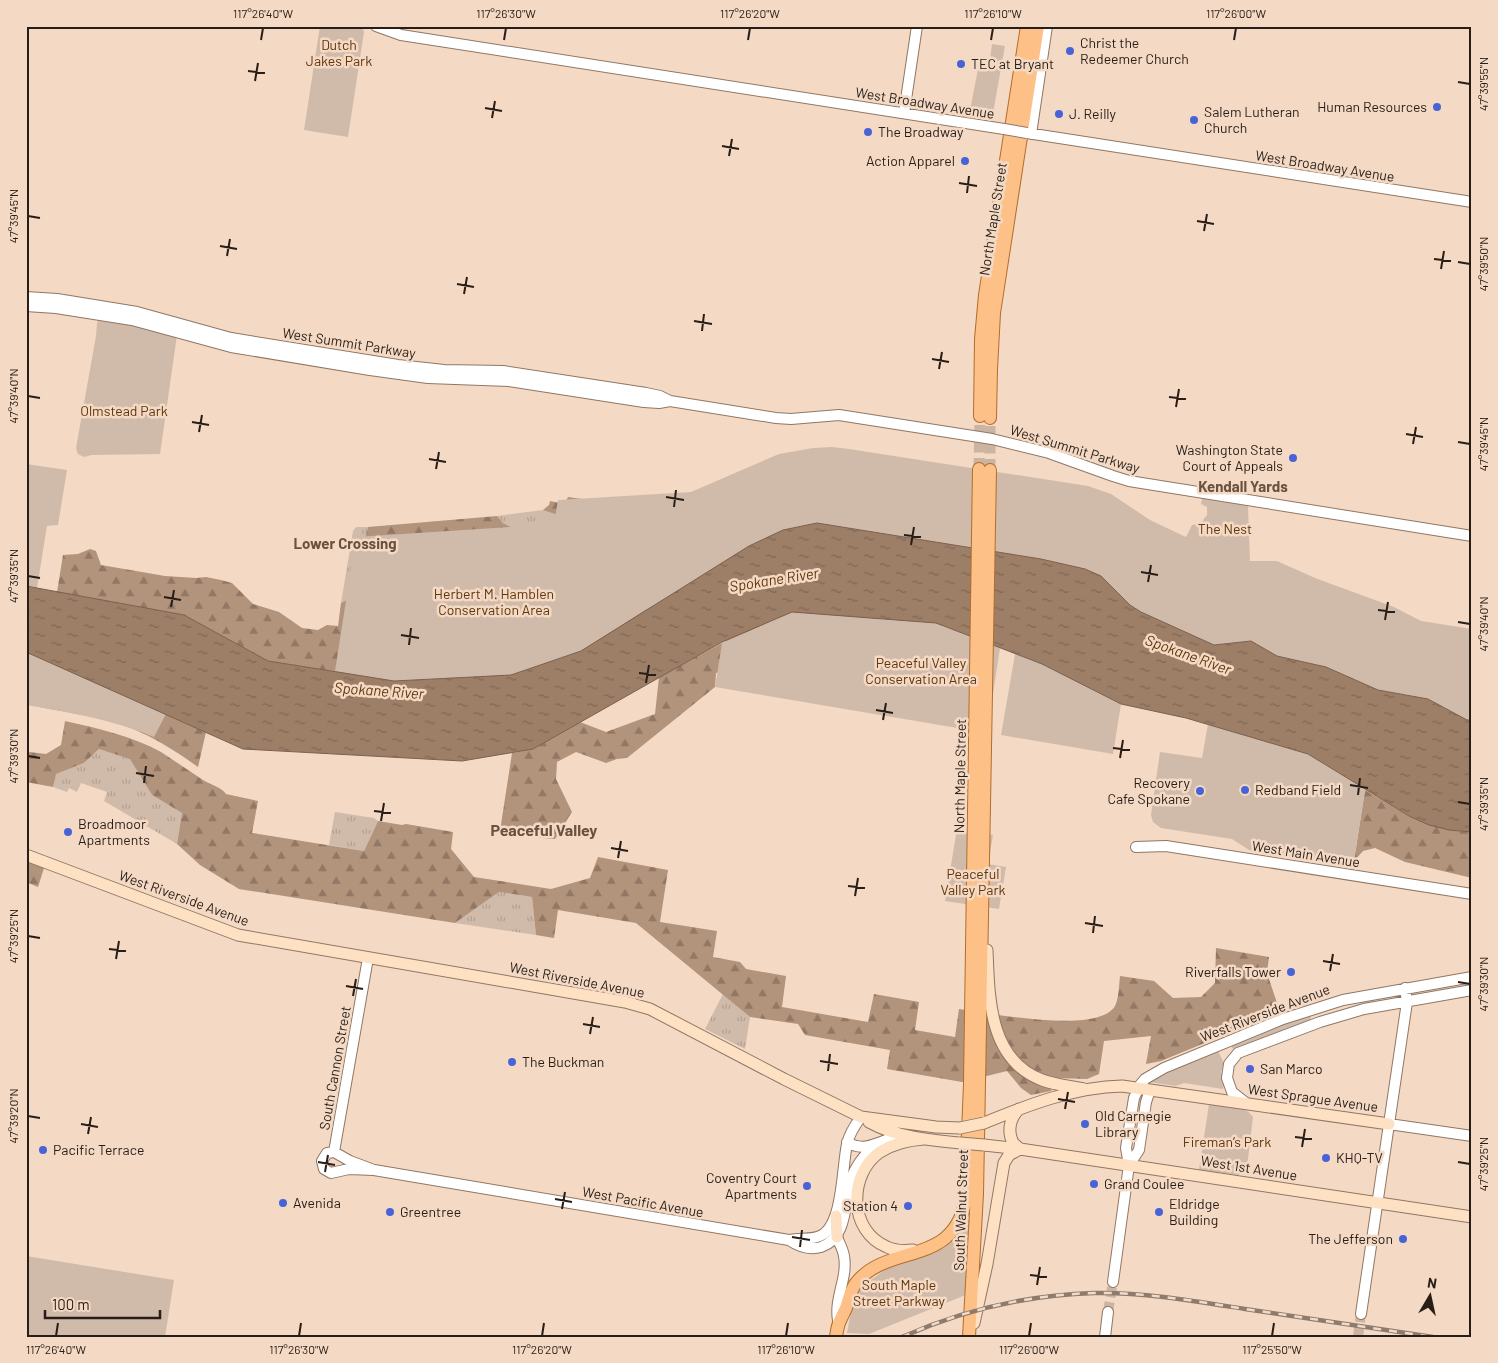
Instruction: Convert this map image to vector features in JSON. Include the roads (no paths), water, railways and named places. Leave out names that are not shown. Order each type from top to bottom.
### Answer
[{"type":"main road","name":"North Maple Street","points":[[1027,26],[985,295],[980,347],[985,417],[994,313],[1038,26]]},
{"type":"main road","name":"North Maple Street","points":[[984,476],[983,852],[975,1084],[984,476]]},
{"type":"main road","points":[[983,852],[988,977],[994,1022],[1001,1044],[1014,1062],[1041,1080],[1088,1090]]},
{"type":"main road","name":"West Riverside Avenue","points":[[26,855],[238,935],[625,1002],[650,1009],[861,1117],[936,1127],[960,1128],[984,1123],[1033,1104],[1105,1086],[1122,1086],[1150,1090]]},
{"type":"main road","points":[[836,1337],[838,1320],[846,1308],[851,1291],[856,1283],[882,1264],[925,1249],[946,1238],[955,1229],[963,1214],[966,1195],[975,1084]]},
{"type":"main road","name":"South Walnut Street","points":[[970,1337],[977,1194],[975,1084]]},
{"type":"main road","name":"West Sprague Avenue","points":[[1150,1090],[1389,1124]]},
{"type":"main road","points":[[970,1337],[987,1264],[1004,1164],[1009,1155],[1020,1149],[1012,1143],[1010,1132],[1013,1117],[1019,1109]]},
{"type":"main road","name":"West 1st Avenue","points":[[861,1117],[876,1126],[924,1139],[1020,1149],[1472,1217]]},
{"type":"main road","points":[[924,1139],[897,1144],[875,1156],[863,1170],[859,1180],[856,1202],[860,1220],[866,1230],[885,1247],[900,1251],[925,1249]]},
{"type":"main road","points":[[836,1216],[837,1237]]},
{"type":"street","name":"West Broadway Avenue","points":[[376,26],[401,35],[1472,202]]},
{"type":"street","points":[[904,113],[917,26]]},
{"type":"street","points":[[1029,133],[1047,26]]},
{"type":"street","name":"West Summit Parkway","points":[[26,297],[137,312],[245,341],[415,367],[444,370],[503,371],[646,393],[660,396],[670,401],[776,418],[839,415],[944,431],[1003,441],[1035,449],[1124,480],[1472,536]]},
{"type":"street","name":"West Summit Parkway","points":[[26,306],[62,309],[132,320],[231,347],[413,376],[509,381],[659,404],[670,401]]},
{"type":"street","name":"West Main Avenue","points":[[1136,847],[1176,847],[1472,894]]},
{"type":"street","name":"South Cannon Street","points":[[337,1154],[368,958]]},
{"type":"street","name":"West Riverside Avenue","points":[[1138,1088],[1148,1076],[1164,1068],[1283,1019],[1344,1000],[1472,977]]},
{"type":"street","points":[[1361,1314],[1408,1002],[1405,988]]},
{"type":"street","name":"West Riverside Avenue","points":[[1246,1103],[1232,1092],[1227,1078],[1229,1064],[1238,1053],[1320,1022],[1364,1009],[1472,990]]},
{"type":"street","points":[[1113,1282],[1130,1165],[1126,1148],[1132,1105],[1138,1088]]},
{"type":"street","points":[[1130,1165],[1139,1150],[1150,1090]]},
{"type":"street","points":[[836,1216],[847,1142],[861,1117]]},
{"type":"street","name":"West Sprague Avenue","points":[[1389,1124],[1472,1136]]},
{"type":"street","name":"West 1st Avenue","points":[[847,1142],[857,1147],[874,1145],[895,1136],[904,1135]]},
{"type":"street","points":[[838,1320],[837,1302],[845,1263],[837,1237],[843,1220],[854,1172],[861,1159],[874,1145]]},
{"type":"street","points":[[329,1152],[337,1154],[343,1164],[338,1171],[331,1173],[322,1164],[324,1155],[329,1152]]},
{"type":"street","name":"West Pacific Avenue","points":[[337,1154],[374,1170]]},
{"type":"street","name":"West Pacific Avenue","points":[[338,1171],[349,1169],[374,1170],[788,1240],[798,1238],[810,1239],[821,1236],[828,1231],[836,1216]]},
{"type":"street","name":"West Pacific Avenue","points":[[788,1240],[797,1246],[818,1248],[837,1237]]},
{"type":"street","points":[[1105,1337],[1108,1312]]},
{"type":"water","name":"Spokane River","points":[[817,523],[1041,559],[1085,569],[1101,576],[1130,605],[1141,612],[1214,645],[1251,641],[1277,656],[1326,667],[1378,690],[1428,699],[1467,720],[1472,720],[1472,832],[1449,830],[1429,825],[1409,816],[1308,754],[1186,718],[1121,704],[1042,664],[936,623],[792,612],[722,642],[533,749],[462,761],[243,749],[26,652],[26,586],[184,615],[268,661],[394,681],[511,675],[581,651],[749,546],[783,530]]},
{"type":"tunnel","points":[[979,469],[980,416]]},
{"type":"tunnel","points":[[990,418],[990,470]]},
{"type":"tunnel","points":[[1108,1312],[1113,1282]]},
{"type":"tunnel","points":[[1358,1337],[1361,1314]]},
{"type":"railway","points":[[902,1337],[948,1319],[996,1306],[1044,1297],[1094,1293],[1170,1298],[1433,1337]]},
{"type":"place","name":"Christ the Redeemer Church","points":[[1070,51]]},
{"type":"place","name":"TEC at Bryant","points":[[961,64]]},
{"type":"place","name":"Human Resources","points":[[1437,107]]},
{"type":"place","name":"J. Reilly","points":[[1059,114]]},
{"type":"place","name":"Salem Lutheran Church","points":[[1194,120]]},
{"type":"place","name":"The Broadway","points":[[868,132]]},
{"type":"place","name":"Action Apparel","points":[[965,161]]},
{"type":"place","name":"Washington State Court of Appeals","points":[[1293,458]]},
{"type":"place","name":"Redband Field","points":[[1245,790]]},
{"type":"place","name":"Recovery Cafe Spokane","points":[[1200,791]]},
{"type":"place","name":"Broadmoor Apartments","points":[[68,832]]},
{"type":"place","name":"Riverfalls Tower","points":[[1291,972]]},
{"type":"place","name":"The Buckman","points":[[512,1062]]},
{"type":"place","name":"San Marco","points":[[1250,1069]]},
{"type":"place","name":"Old Carnegie Library","points":[[1085,1124]]},
{"type":"place","name":"Pacific Terrace","points":[[43,1150]]},
{"type":"place","name":"KHQ-TV","points":[[1326,1158]]},
{"type":"place","name":"Grand Coulee","points":[[1094,1184]]},
{"type":"place","name":"Coventry Court Apartments","points":[[807,1186]]},
{"type":"place","name":"Avenida","points":[[283,1203]]},
{"type":"place","name":"Station 4","points":[[908,1206]]},
{"type":"place","name":"Greentree","points":[[390,1212]]},
{"type":"place","name":"Eldridge Building","points":[[1159,1212]]},
{"type":"place","name":"The Jefferson","points":[[1403,1239]]},
{"type":"district","name":"Kendall Yards","points":[[1243,487]]},
{"type":"district","name":"Lower Crossing","points":[[345,544]]},
{"type":"district","name":"Peaceful Valley","points":[[544,830]]},
{"type":"park label","name":"Dutch Jakes Park","points":[[339,54]]},
{"type":"park label","name":"Olmstead Park","points":[[124,411]]},
{"type":"park label","name":"The Nest","points":[[1225,529]]},
{"type":"park label","name":"Herbert M. Hamblen Conservation Area","points":[[494,602]]},
{"type":"park label","name":"Peaceful Valley Conservation Area","points":[[921,672]]},
{"type":"park label","name":"Peaceful Valley Park","points":[[973,882]]},
{"type":"park label","name":"Fireman’s Park","points":[[1227,1142]]},
{"type":"park label","name":"South Maple Street Parkway","points":[[899,1294]]}]
